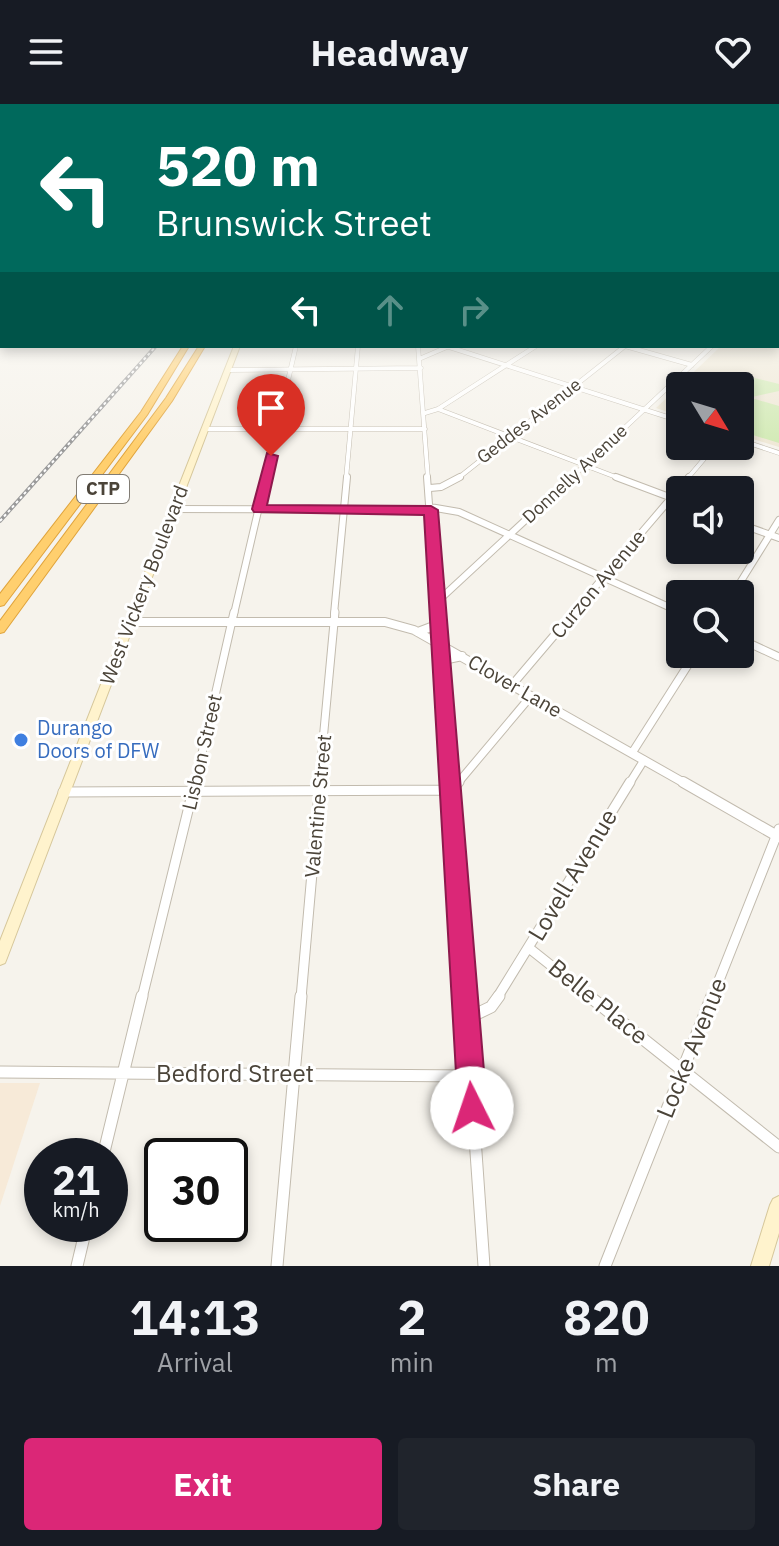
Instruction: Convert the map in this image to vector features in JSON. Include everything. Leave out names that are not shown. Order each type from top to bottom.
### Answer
[{"type":"highway","name":"CTP","points":[[0,602],[144,413],[185,348]]},
{"type":"highway","name":"CTP","points":[[0,629],[169,399],[201,348]]},
{"type":"main road","name":"West Vickery Boulevard","points":[[0,958],[236,348]]},
{"type":"main road","points":[[760,1266],[779,1205]]},
{"type":"street","name":"Lisbon Street","points":[[107,1138],[193,791],[296,348]]},
{"type":"street","name":"Valentine Street","points":[[277,1266],[358,348]]},
{"type":"street","points":[[418,348],[484,1266]]},
{"type":"street","points":[[229,370],[356,369],[420,364],[444,348]]},
{"type":"street","points":[[453,348],[666,416]]},
{"type":"street","points":[[425,413],[438,409],[533,348]]},
{"type":"street","name":"Geddes Avenue","points":[[430,488],[447,485],[622,348]]},
{"type":"street","points":[[632,348],[692,365]]},
{"type":"street","name":"Donnelly Avenue","points":[[438,601],[710,348]]},
{"type":"street","points":[[438,409],[666,496]]},
{"type":"street","points":[[205,429],[425,429]]},
{"type":"street","points":[[754,445],[779,453]]},
{"type":"street","name":"Curzon Avenue","points":[[690,476],[703,460]]},
{"type":"street","name":"Curzon Avenue","points":[[512,685],[666,504]]},
{"type":"street","points":[[173,509],[447,507],[666,606]]},
{"type":"street","points":[[742,580],[779,520]]},
{"type":"street","points":[[754,529],[779,538]]},
{"type":"street","name":"Clover Lane","points":[[131,622],[385,622],[418,632],[778,834]]},
{"type":"street","points":[[418,632],[439,624]]},
{"type":"street","points":[[754,645],[779,657]]},
{"type":"street","points":[[442,664],[448,659],[462,656]]},
{"type":"street","points":[[632,753],[686,668]]},
{"type":"street","points":[[63,792],[452,790],[531,696]]},
{"type":"street","name":"Lovell Avenue","points":[[466,1019],[491,1007],[644,760]]},
{"type":"street","name":"Locke Avenue","points":[[605,1266],[778,834]]},
{"type":"street","name":"Belle Place","points":[[529,948],[779,1147]]},
{"type":"street","name":"Bedford Street","points":[[0,1072],[470,1076]]},
{"type":"street","points":[[77,1266],[83,1242]]},
{"type":"shaded area","points":[[719,348],[779,348],[779,447],[754,439],[754,372],[694,372]]},
{"type":"shaded area","points":[[666,398],[666,411],[656,408]]},
{"type":"shaded area","points":[[0,1083],[40,1083],[0,1206]]},
{"type":"green space","points":[[754,378],[779,384],[779,391],[754,397]]},
{"type":"green space","points":[[754,399],[779,406],[779,443],[754,435]]},
{"type":"railway","points":[[0,521],[154,348]]},
{"type":"place","name":"Durango Doors of DFW","points":[[21,740]]},
{"type":"route","points":[[271,456],[259,509],[431,510],[472,1108]]}]
